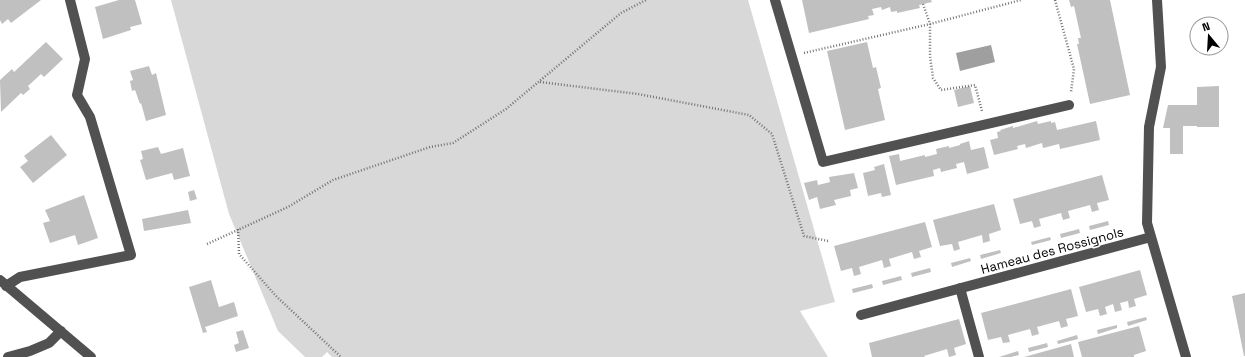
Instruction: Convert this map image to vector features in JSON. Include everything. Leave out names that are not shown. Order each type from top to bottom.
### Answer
[{"type":"street","points":[[3,283],[20,277],[131,255],[90,117],[77,95],[85,59],[70,0]]},
{"type":"street","points":[[775,0],[823,162],[1069,105]]},
{"type":"street","points":[[1157,0],[1160,67],[1149,127],[1147,223],[1186,357]]},
{"type":"street","name":"Hameau des Rossignols","points":[[860,315],[1151,237]]},
{"type":"street","points":[[3,283],[91,357]]},
{"type":"street","points":[[960,288],[979,357]]},
{"type":"street","points":[[8,357],[30,351],[49,343],[61,331]]},
{"type":"path","points":[[207,244],[288,207],[333,180],[430,147],[453,143],[506,109],[621,13],[646,0]]},
{"type":"path","points":[[792,56],[930,24],[1021,0]]},
{"type":"path","points":[[1055,0],[1074,69],[1069,105]]},
{"type":"path","points":[[924,4],[930,24],[930,56],[933,78],[941,90],[976,85],[985,125]]},
{"type":"path","points":[[539,82],[638,94],[749,114],[772,134],[804,236],[828,241]]},
{"type":"path","points":[[238,229],[239,254],[276,296],[341,357]]},
{"type":"shaded area","points":[[171,0],[748,0],[835,302],[800,311],[828,357],[332,357],[327,352],[322,357],[305,357],[278,331],[229,214]]},
{"type":"shaded area","points":[[991,45],[995,62],[960,71],[956,53]]},
{"type":"building","points":[[0,0],[41,0],[11,23],[8,19],[2,24],[0,20]]},
{"type":"building","points":[[119,0],[135,0],[142,24],[130,27],[131,30],[103,39],[95,7]]},
{"type":"building","points":[[802,0],[931,0],[932,2],[919,5],[920,8],[897,13],[897,11],[891,12],[890,7],[882,10],[881,7],[872,9],[874,15],[868,16],[869,19],[809,33]]},
{"type":"building","points":[[1069,0],[1110,0],[1130,95],[1090,104],[1077,44],[1079,44],[1078,38],[1081,38],[1074,6],[1071,7]]},
{"type":"building","points":[[46,42],[63,59],[44,77],[41,74],[28,86],[30,89],[23,95],[21,93],[1,112],[0,80],[12,69],[14,72]]},
{"type":"building","points":[[867,42],[873,68],[876,67],[881,88],[878,89],[885,120],[845,130],[827,51]]},
{"type":"building","points":[[149,66],[152,75],[156,73],[166,115],[146,121],[141,103],[140,104],[135,90],[132,91],[130,81],[133,80],[130,71]]},
{"type":"building","points":[[970,86],[974,103],[958,107],[954,90]]},
{"type":"building","points":[[1219,86],[1219,127],[1183,126],[1183,154],[1170,154],[1170,128],[1163,128],[1168,105],[1197,105],[1197,87]]},
{"type":"building","points":[[1037,121],[1038,124],[1051,121],[1051,123],[1055,122],[1057,130],[1096,121],[1100,140],[1060,149],[1059,144],[1043,148],[1042,143],[1026,148],[1025,144],[1017,146],[1018,149],[994,155],[990,140],[998,138],[997,132],[1013,126],[1013,128]]},
{"type":"building","points":[[51,135],[67,155],[33,183],[20,167],[28,161],[24,156]]},
{"type":"building","points":[[969,141],[971,150],[984,147],[989,168],[967,174],[964,162],[956,164],[957,168],[941,172],[940,168],[933,170],[934,176],[896,185],[889,156],[899,154],[900,161],[925,155],[925,157],[937,154],[936,149],[949,146],[949,148]]},
{"type":"building","points":[[158,147],[161,154],[183,148],[190,176],[174,180],[172,173],[146,180],[140,160],[143,159],[141,151]]},
{"type":"building","points":[[884,164],[891,195],[882,197],[881,193],[868,196],[863,173],[875,170],[874,167]]},
{"type":"building","points":[[854,173],[858,188],[850,190],[851,196],[834,200],[836,205],[820,209],[817,197],[809,200],[804,183],[817,180],[818,185],[830,182],[829,177]]},
{"type":"building","points":[[1102,175],[1109,200],[1097,203],[1099,210],[1092,212],[1090,205],[1068,211],[1070,218],[1063,220],[1061,213],[1039,219],[1041,226],[1034,228],[1032,221],[1020,224],[1013,199]]},
{"type":"building","points":[[194,190],[197,199],[190,201],[188,192]]},
{"type":"building","points":[[84,195],[98,238],[78,245],[75,235],[50,243],[43,223],[50,221],[45,210]]},
{"type":"building","points":[[994,204],[1001,230],[989,234],[990,241],[983,243],[982,235],[958,242],[960,249],[954,251],[952,244],[940,246],[933,220]]},
{"type":"building","points":[[188,210],[191,223],[144,231],[142,219]]},
{"type":"building","points":[[1108,221],[1109,225],[1090,230],[1089,226]]},
{"type":"building","points":[[925,222],[932,247],[919,251],[921,257],[914,259],[912,252],[889,259],[891,266],[884,268],[882,260],[859,267],[861,274],[854,276],[852,268],[841,271],[834,246]]},
{"type":"building","points":[[1079,229],[1080,233],[1061,238],[1060,234]]},
{"type":"building","points":[[1050,237],[1051,240],[1032,245],[1031,242]]},
{"type":"building","points":[[1000,250],[1001,253],[981,259],[980,255]]},
{"type":"building","points":[[970,258],[971,261],[952,267],[951,263]]},
{"type":"building","points":[[930,268],[931,272],[912,277],[911,273]]},
{"type":"building","points":[[1140,270],[1147,295],[1134,299],[1136,306],[1129,308],[1128,301],[1120,303],[1122,310],[1115,312],[1113,304],[1105,307],[1107,314],[1100,316],[1098,309],[1086,312],[1079,287]]},
{"type":"building","points":[[901,276],[902,280],[883,285],[882,281]]},
{"type":"building","points":[[211,280],[219,307],[234,302],[238,316],[205,327],[207,332],[203,333],[189,287]]},
{"type":"building","points":[[872,284],[873,288],[853,293],[852,289]]},
{"type":"building","points":[[1071,289],[1078,316],[1066,319],[1068,326],[1061,328],[1059,321],[1037,327],[1039,334],[1032,336],[1030,329],[1008,335],[1010,342],[1003,343],[1001,337],[988,340],[981,313]]},
{"type":"building","points":[[1245,293],[1245,356],[1244,356],[1232,296]]},
{"type":"building","points":[[1146,317],[1147,320],[1128,326],[1127,322]]},
{"type":"building","points":[[959,319],[966,344],[954,348],[956,355],[949,357],[947,349],[924,356],[925,357],[872,357],[869,343]]},
{"type":"building","points":[[1117,325],[1117,328],[1098,334],[1097,330]]},
{"type":"building","points":[[1139,326],[1146,351],[1134,355],[1134,357],[1082,357],[1078,342]]},
{"type":"building","points":[[243,330],[249,348],[236,352],[234,345],[239,343],[236,332]]},
{"type":"building","points":[[1077,335],[1078,339],[1058,344],[1057,341]]},
{"type":"building","points":[[1047,343],[1048,347],[1029,352],[1028,348]]},
{"type":"building","points":[[1071,344],[1074,357],[1024,357]]},
{"type":"building","points":[[1018,351],[1019,355],[999,357]]}]
